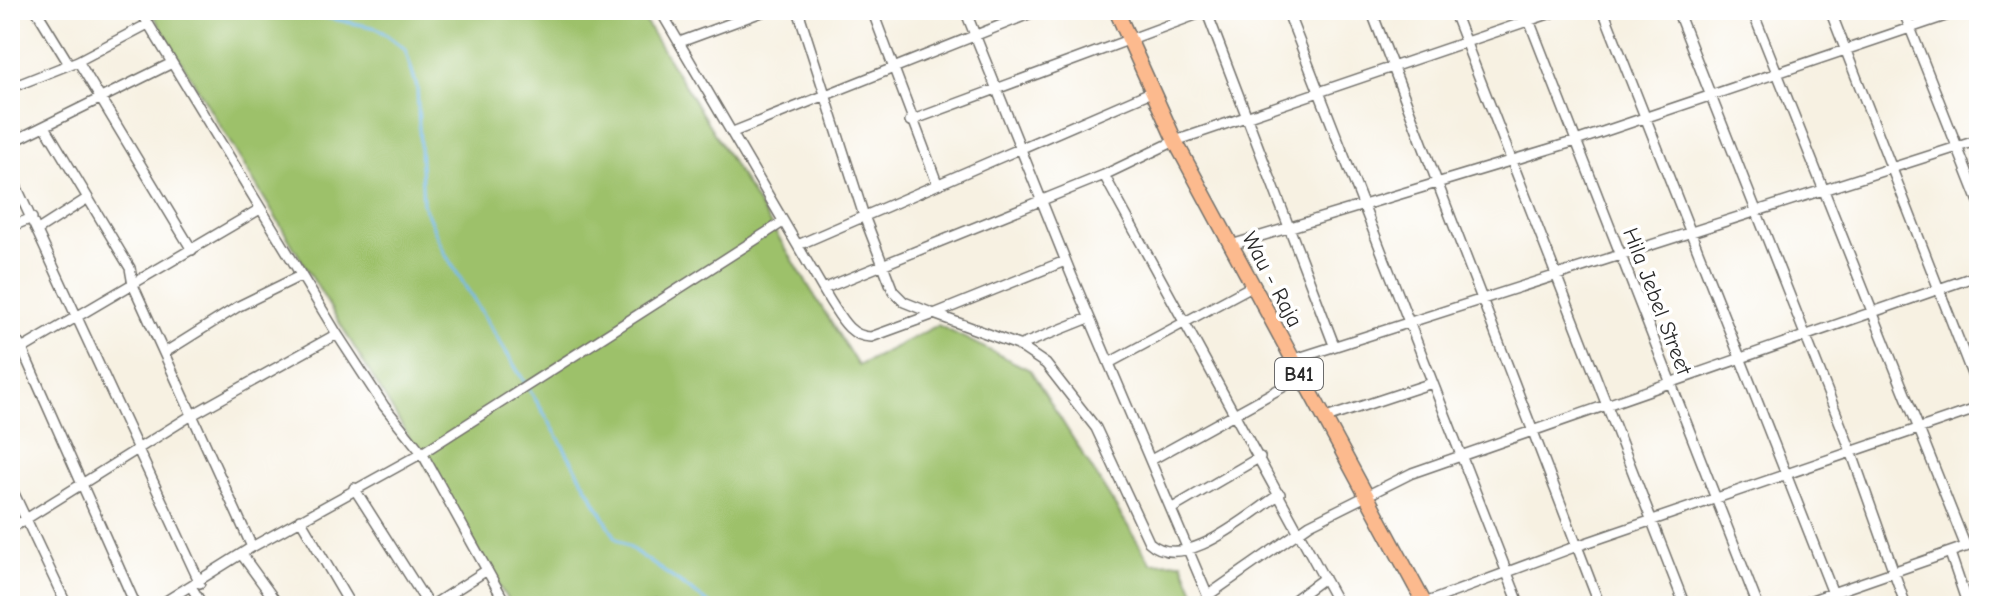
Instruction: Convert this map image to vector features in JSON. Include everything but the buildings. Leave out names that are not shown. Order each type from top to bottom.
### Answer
[{"type":"main road","name":"Wau - Raja","points":[[1116,10],[1175,141],[1423,605]]},
{"type":"street","points":[[10,15],[19,10]]},
{"type":"street","points":[[36,10],[102,100],[192,250]]},
{"type":"street","points":[[140,10],[300,276],[384,406],[422,453],[507,606]]},
{"type":"street","points":[[660,10],[823,289],[843,321],[861,337],[902,328],[1065,261]]},
{"type":"street","points":[[680,42],[767,10]]},
{"type":"street","points":[[798,10],[864,216],[893,291],[904,302],[1019,346],[1046,364],[1096,428],[1149,542],[1168,554],[1188,552],[1280,494]]},
{"type":"street","points":[[872,10],[910,121],[937,183]]},
{"type":"street","points":[[965,10],[1065,261],[1209,601],[1300,531],[1365,494],[1460,455],[1979,275]]},
{"type":"street","points":[[733,132],[823,93],[1039,10]]},
{"type":"street","points":[[910,121],[1207,10],[1334,345]]},
{"type":"street","points":[[1287,10],[1520,606]]},
{"type":"street","points":[[1371,10],[1600,606]]},
{"type":"street","points":[[1453,10],[1685,606]]},
{"type":"street","name":"Hila Jebel Street","points":[[1525,10],[1758,606]]},
{"type":"street","points":[[823,289],[1104,175],[1175,141],[1560,10]]},
{"type":"street","points":[[1603,10],[1688,233],[1838,606]]},
{"type":"street","points":[[1677,10],[1851,451],[1906,606]]},
{"type":"street","points":[[1752,10],[1966,547]]},
{"type":"street","points":[[1830,10],[1979,392]]},
{"type":"street","points":[[1903,10],[1979,202]]},
{"type":"street","points":[[1231,245],[1576,141],[1963,10]]},
{"type":"street","points":[[10,88],[74,63],[148,24]]},
{"type":"street","points":[[10,143],[46,128],[172,63]]},
{"type":"street","points":[[798,245],[1151,92]]},
{"type":"street","points":[[46,128],[130,268],[133,285],[252,547]]},
{"type":"street","points":[[1292,360],[1979,140]]},
{"type":"street","points":[[10,173],[137,450],[203,606]]},
{"type":"street","points":[[1104,175],[1339,606]]},
{"type":"street","points":[[38,230],[88,198]]},
{"type":"street","points":[[10,356],[260,209]]},
{"type":"street","points":[[10,227],[32,218]]},
{"type":"street","points":[[158,606],[300,519],[422,453],[529,382],[688,286],[783,222]]},
{"type":"street","points":[[164,353],[239,306],[300,276]]},
{"type":"street","points":[[1109,363],[1252,286]]},
{"type":"street","points":[[1019,346],[1089,318]]},
{"type":"street","points":[[10,330],[22,349],[136,606]]},
{"type":"street","points":[[10,529],[192,415],[337,334]]},
{"type":"street","points":[[1151,460],[1301,377]]},
{"type":"street","points":[[1323,419],[1432,383]]},
{"type":"street","points":[[1423,605],[1577,546],[1979,408]]},
{"type":"street","points":[[1171,509],[1260,457]]},
{"type":"street","points":[[10,485],[67,606]]},
{"type":"street","points":[[354,488],[430,606],[487,570]]},
{"type":"street","points":[[300,519],[351,606]]},
{"type":"street","points":[[1795,606],[1979,542]]},
{"type":"street","points":[[1950,553],[1968,606]]},
{"type":"street","points":[[242,555],[279,606]]},
{"type":"street","points":[[1286,606],[1324,578]]},
{"type":"green space","points":[[150,10],[638,10],[858,366],[938,325],[1030,370],[1151,563],[1182,562],[1200,606],[511,606]]},
{"type":"waterway","points":[[289,10],[377,28],[405,49],[417,87],[423,204],[444,252],[550,423],[616,538],[713,606]]}]
